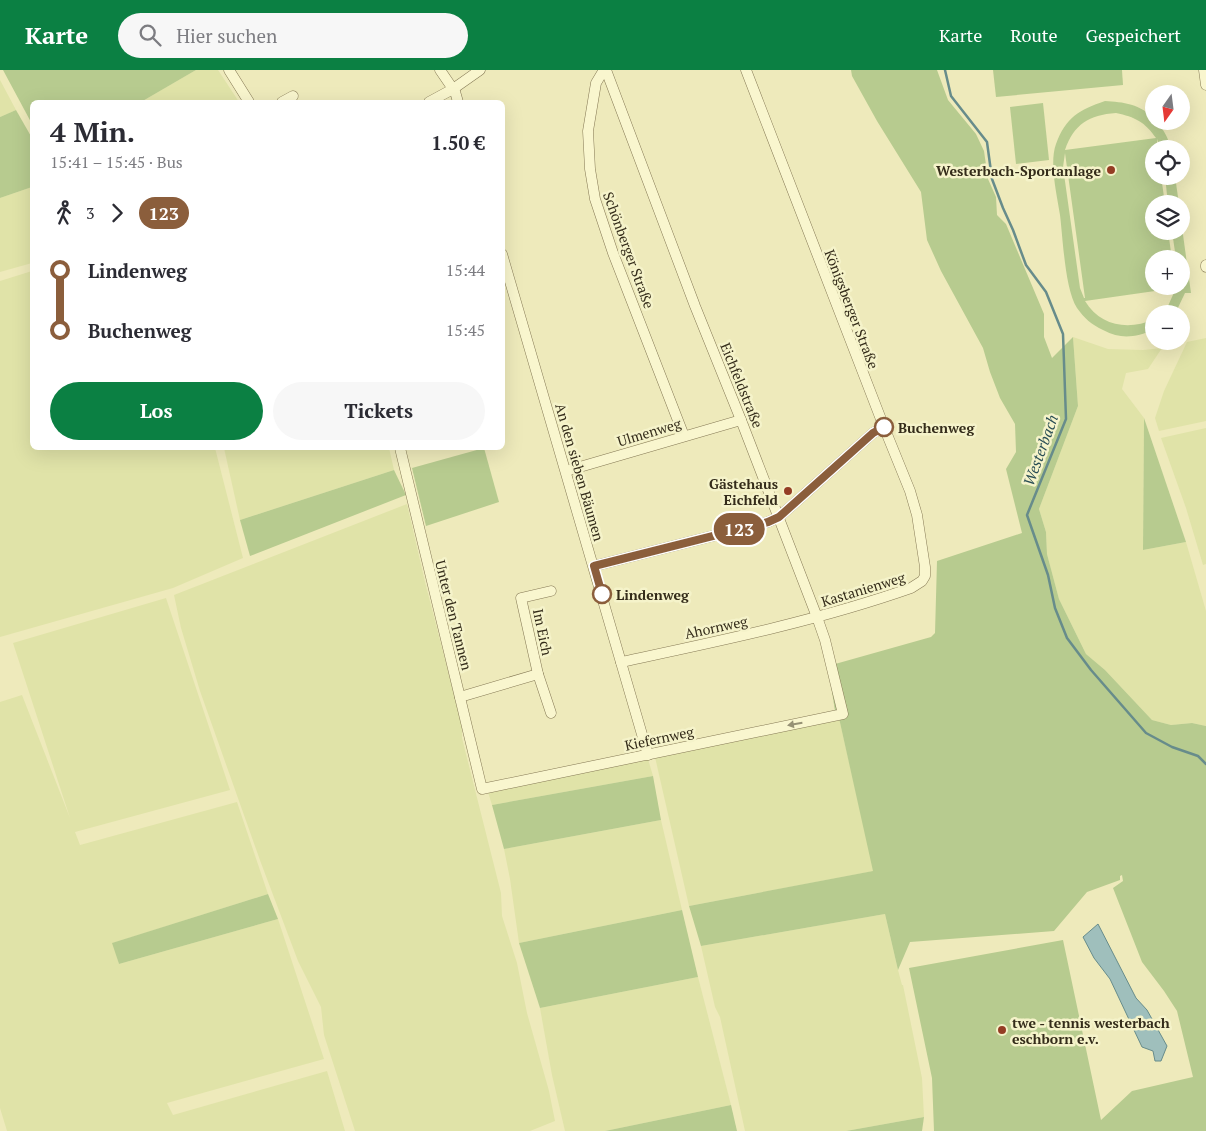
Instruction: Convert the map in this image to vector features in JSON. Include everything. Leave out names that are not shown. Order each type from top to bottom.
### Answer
[{"type":"street","points":[[229,70],[248,100]]},
{"type":"street","points":[[440,70],[453,89],[457,100]]},
{"type":"street","points":[[433,100],[453,89],[480,70]]},
{"type":"street","name":"Eichfeldstraße","points":[[606,70],[695,306],[817,617],[825,640],[843,714]]},
{"type":"street","name":"Schönberger Straße","points":[[606,70],[602,72],[596,83],[588,131],[590,169],[595,199],[613,252],[684,436]]},
{"type":"street","name":"Königsberger Straße","points":[[746,70],[910,491],[917,515],[924,560]]},
{"type":"street","points":[[1204,70],[1206,85]]},
{"type":"street","points":[[286,100],[293,96]]},
{"type":"street","name":"An den sieben Bäumen","points":[[505,264],[648,755]]},
{"type":"street","name":"Ulmenweg","points":[[566,471],[741,420]]},
{"type":"street","points":[[594,566],[768,522],[779,517],[873,433],[884,427]]},
{"type":"street","name":"Unter den Tannen","points":[[400,450],[482,789]]},
{"type":"street","name":"Kastanienweg","points":[[817,617],[917,586],[925,576],[924,560]]},
{"type":"street","name":"Im Eich","points":[[550,713],[538,674],[521,598],[551,591]]},
{"type":"street","name":"Ahornweg","points":[[621,662],[742,636],[817,617]]},
{"type":"street","name":"Im Eich","points":[[460,697],[538,674]]},
{"type":"street","name":"Kiefernweg","points":[[482,789],[843,714]]},
{"type":"green space","points":[[3,70],[196,70],[144,100],[30,100],[30,120]]},
{"type":"green space","points":[[196,70],[218,70],[238,100],[144,100]]},
{"type":"green space","points":[[851,70],[937,70],[948,100],[976,134],[984,151],[988,179],[996,197],[997,215],[1006,224],[1044,314],[1044,337],[1052,358],[1073,337],[1078,406],[1039,509],[1046,532],[1047,554],[1059,599],[1086,654],[1105,670],[1152,720],[1171,725],[1192,723],[1206,726],[1206,1131],[934,1131],[932,1078],[909,968],[1063,940],[1101,1120],[1132,1091],[1193,1077],[1177,1011],[1142,962],[1113,888],[1123,881],[1122,875],[1120,880],[1087,892],[1054,931],[910,942],[898,970],[885,914],[701,946],[689,906],[873,871],[839,718],[835,711],[828,666],[931,637],[935,633],[937,561],[1022,533],[1006,469],[1016,452],[1015,424],[1000,398],[983,348],[941,271],[927,240],[921,192],[877,121],[852,76]]},
{"type":"green space","points":[[993,70],[1122,70],[1123,85],[996,97]]},
{"type":"green space","points":[[0,80],[16,110],[0,117]]},
{"type":"green space","points":[[1105,101],[1118,102],[1138,107],[1145,111],[1145,126],[1129,116],[1116,113],[1098,116],[1078,127],[1065,150],[1156,138],[1150,130],[1163,130],[1168,140],[1145,140],[1145,185],[1162,185],[1164,195],[1145,195],[1145,240],[1169,240],[1171,250],[1145,250],[1145,292],[1085,301],[1091,309],[1107,321],[1125,325],[1145,323],[1145,333],[1135,336],[1122,336],[1110,333],[1099,328],[1082,315],[1073,300],[1067,277],[1053,160],[1056,144],[1064,127],[1081,111]],"holes":[[[1065,153],[1085,298],[1080,288],[1063,167]]]},
{"type":"green space","points":[[1043,103],[1049,160],[1016,164],[1010,107]]},
{"type":"green space","points":[[16,110],[30,134],[30,188],[0,198],[0,117]]},
{"type":"green space","points":[[1166,185],[1176,185],[1178,195],[1167,195]]},
{"type":"green space","points":[[30,188],[30,264],[0,272],[0,198]]},
{"type":"green space","points":[[1173,240],[1184,240],[1185,250],[1175,250]]},
{"type":"green space","points":[[30,272],[30,450],[216,450],[243,558],[173,588],[0,637],[0,281]]},
{"type":"green space","points":[[1173,295],[1184,295],[1179,305],[1168,305]]},
{"type":"green space","points":[[1073,337],[1108,349],[1161,350],[1148,369],[1126,373],[1122,389],[1144,418],[1143,550],[1186,542],[1206,611],[1206,726],[1192,723],[1171,725],[1152,720],[1105,670],[1086,654],[1059,599],[1047,554],[1046,532],[1039,509],[1078,406]]},
{"type":"green space","points":[[1206,338],[1206,421],[1159,431],[1155,418],[1164,391],[1183,350],[1190,350],[1190,341]]},
{"type":"green space","points":[[1144,418],[1186,542],[1143,550]]},
{"type":"green space","points":[[1206,428],[1206,564],[1203,565],[1186,508],[1161,438]]},
{"type":"green space","points":[[224,450],[389,450],[394,470],[240,520]]},
{"type":"green space","points":[[477,450],[485,450],[499,502],[426,526],[412,468]]},
{"type":"green space","points":[[394,470],[406,495],[250,556],[240,520]]},
{"type":"green space","points":[[407,504],[462,725],[462,738],[501,893],[502,916],[517,963],[527,1013],[549,1091],[555,1121],[530,1131],[355,1131],[324,1035],[321,1007],[298,961],[261,863],[200,691],[181,628],[174,595]]},
{"type":"green space","points":[[166,598],[230,790],[75,832],[80,845],[237,802],[268,894],[113,943],[119,964],[278,919],[324,1059],[167,1103],[173,1115],[327,1071],[345,1131],[7,1131],[0,1108],[0,702],[22,695],[70,818],[13,643]]},
{"type":"green space","points":[[839,718],[874,871],[689,906],[655,757]]},
{"type":"green space","points":[[648,759],[653,776],[492,805],[488,792]]},
{"type":"green space","points":[[653,776],[661,820],[504,849],[492,805]]},
{"type":"green space","points":[[661,820],[682,910],[519,943],[504,849]]},
{"type":"green space","points":[[268,894],[278,919],[119,964],[112,943]]},
{"type":"green space","points":[[682,910],[698,977],[540,1008],[519,943]]},
{"type":"green space","points":[[885,914],[903,985],[922,1078],[924,1117],[846,1131],[745,1131],[720,1017],[715,1007],[701,946]]},
{"type":"green space","points":[[698,977],[731,1105],[605,1131],[565,1131],[552,1075],[540,1008]]},
{"type":"green space","points":[[731,1105],[737,1131],[605,1131]]},
{"type":"green space","points":[[924,1117],[922,1131],[846,1131]]},
{"type":"water","points":[[1098,924],[1136,998],[1147,1010],[1167,1046],[1161,1061],[1155,1061],[1153,1051],[1142,1047],[1110,979],[1094,958],[1083,937]]},
{"type":"waterway","name":"Westerbach","points":[[945,70],[951,96],[987,142],[992,179],[1003,208],[1026,265],[1046,292],[1063,334],[1066,419],[1027,515],[1048,575],[1055,608],[1067,638],[1091,670],[1146,733],[1172,747],[1198,756],[1206,764]]},
{"type":"bus line","name":"123","points":[[602,594],[594,566],[768,522],[779,517],[873,433],[884,427]]},
{"type":"place","name":"Westerbach-Sportanlage","points":[[1111,170]]},
{"type":"place","name":"Buchenweg","points":[[884,427]]},
{"type":"place","name":"Gästehaus Eichfeld","points":[[788,491]]},
{"type":"place","name":"Lindenweg","points":[[602,594]]},
{"type":"place","name":"twe - tennis westerbach eschborn e.v.","points":[[1002,1030]]}]
